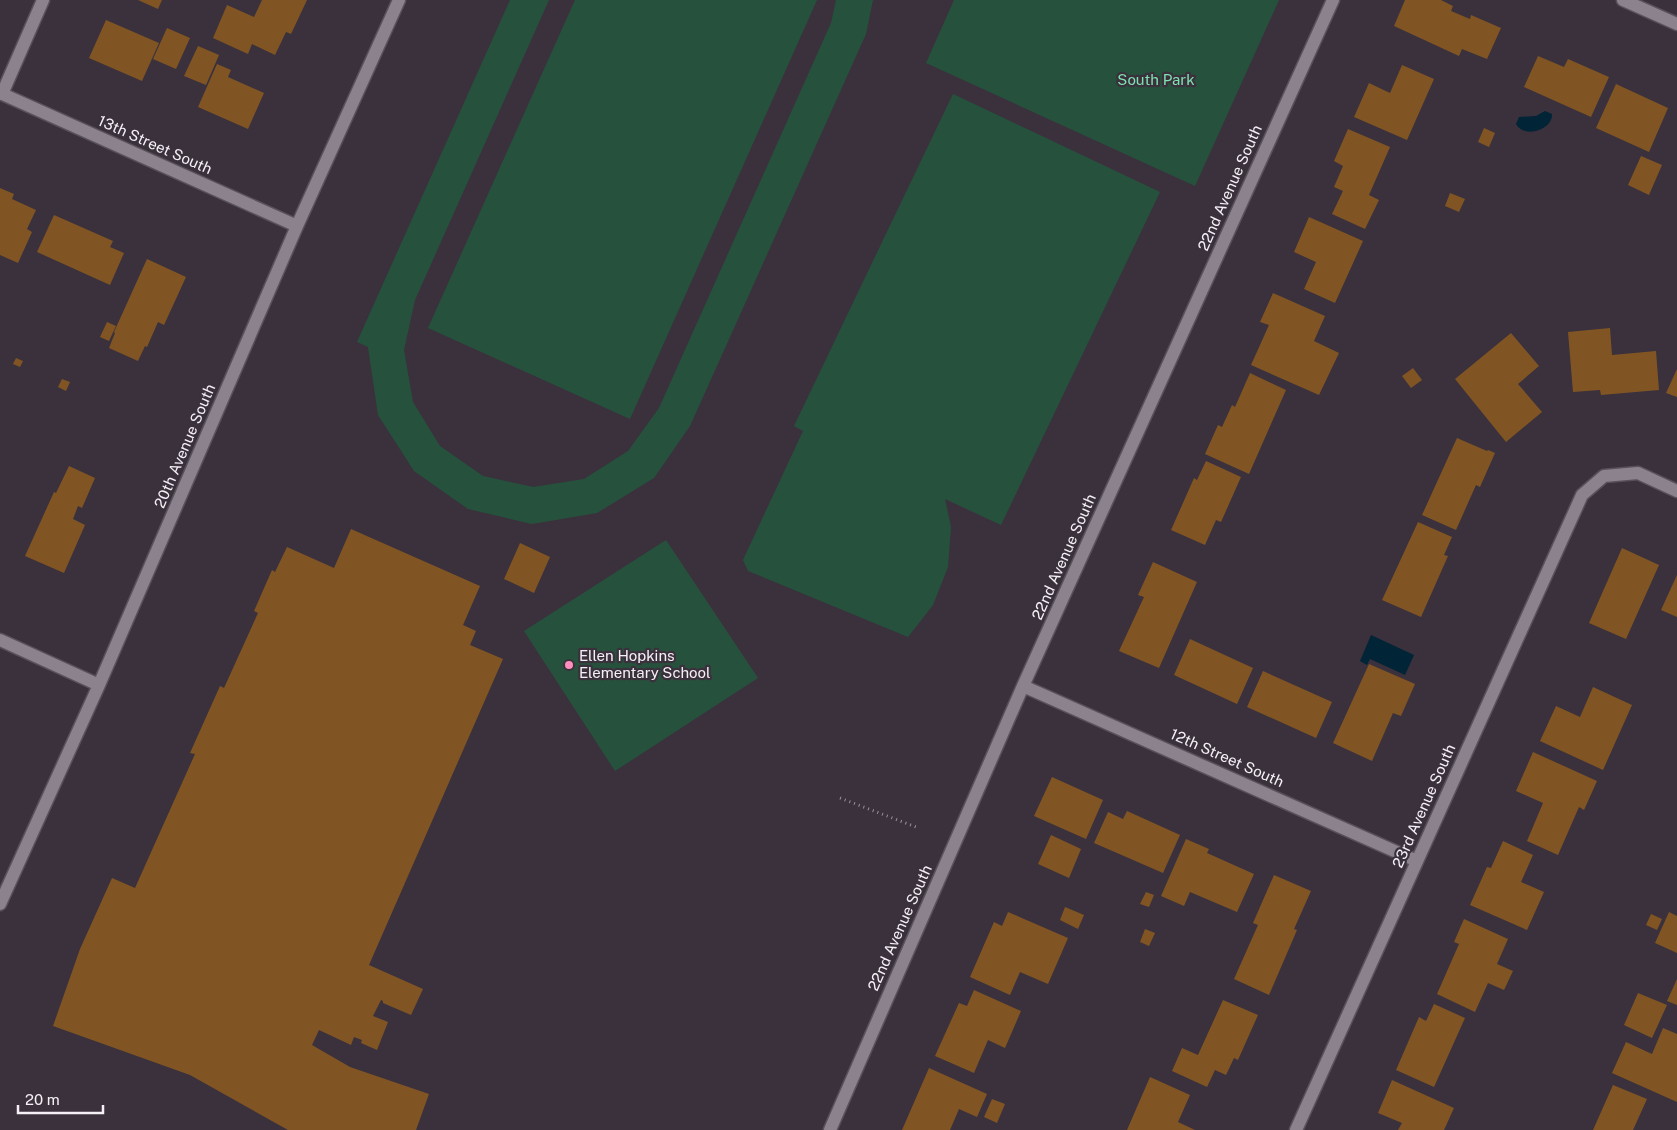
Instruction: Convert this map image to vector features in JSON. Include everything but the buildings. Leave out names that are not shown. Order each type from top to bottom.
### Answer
[{"type":"street","points":[[1,94],[43,0]]},
{"type":"street","name":"20th Avenue South","points":[[0,904],[99,685],[298,226],[399,0]]},
{"type":"street","name":"22nd Avenue South","points":[[830,1130],[1023,686],[1333,0]]},
{"type":"street","points":[[1623,0],[1677,24]]},
{"type":"street","name":"13th Street South","points":[[1,94],[298,226]]},
{"type":"street","name":"23rd Avenue South","points":[[1296,1130],[1582,495],[1604,476],[1638,473],[1677,491]]},
{"type":"street","points":[[0,640],[99,685]]},
{"type":"street","name":"12th Street South","points":[[1023,686],[1417,861]]},
{"type":"path","points":[[840,798],[916,827]]},
{"type":"green space","points":[[510,0],[549,0],[415,300],[404,350],[413,402],[440,446],[483,476],[533,487],[584,479],[628,451],[659,408],[831,23],[836,0],[873,0],[866,34],[690,426],[654,478],[597,513],[532,524],[468,509],[414,471],[378,415],[368,347],[357,342]]},
{"type":"green space","points":[[575,0],[817,0],[630,419],[428,328]]},
{"type":"green space","name":"South Park","points":[[954,0],[1279,0],[1195,186],[926,63]]},
{"type":"green space","points":[[953,94],[1160,192],[1001,525],[945,499],[951,527],[948,567],[933,605],[908,637],[748,571],[743,560],[803,431],[794,426]]},
{"type":"green space","points":[[666,540],[758,678],[615,771],[524,631]]},
{"type":"water","points":[[1545,111],[1552,114],[1551,120],[1537,131],[1525,131],[1516,124],[1519,117],[1536,116]]},
{"type":"water","points":[[1371,635],[1414,655],[1405,675],[1370,659],[1367,665],[1360,661]]},
{"type":"place","name":"Ellen Hopkins Elementary School","points":[[569,665]]}]
